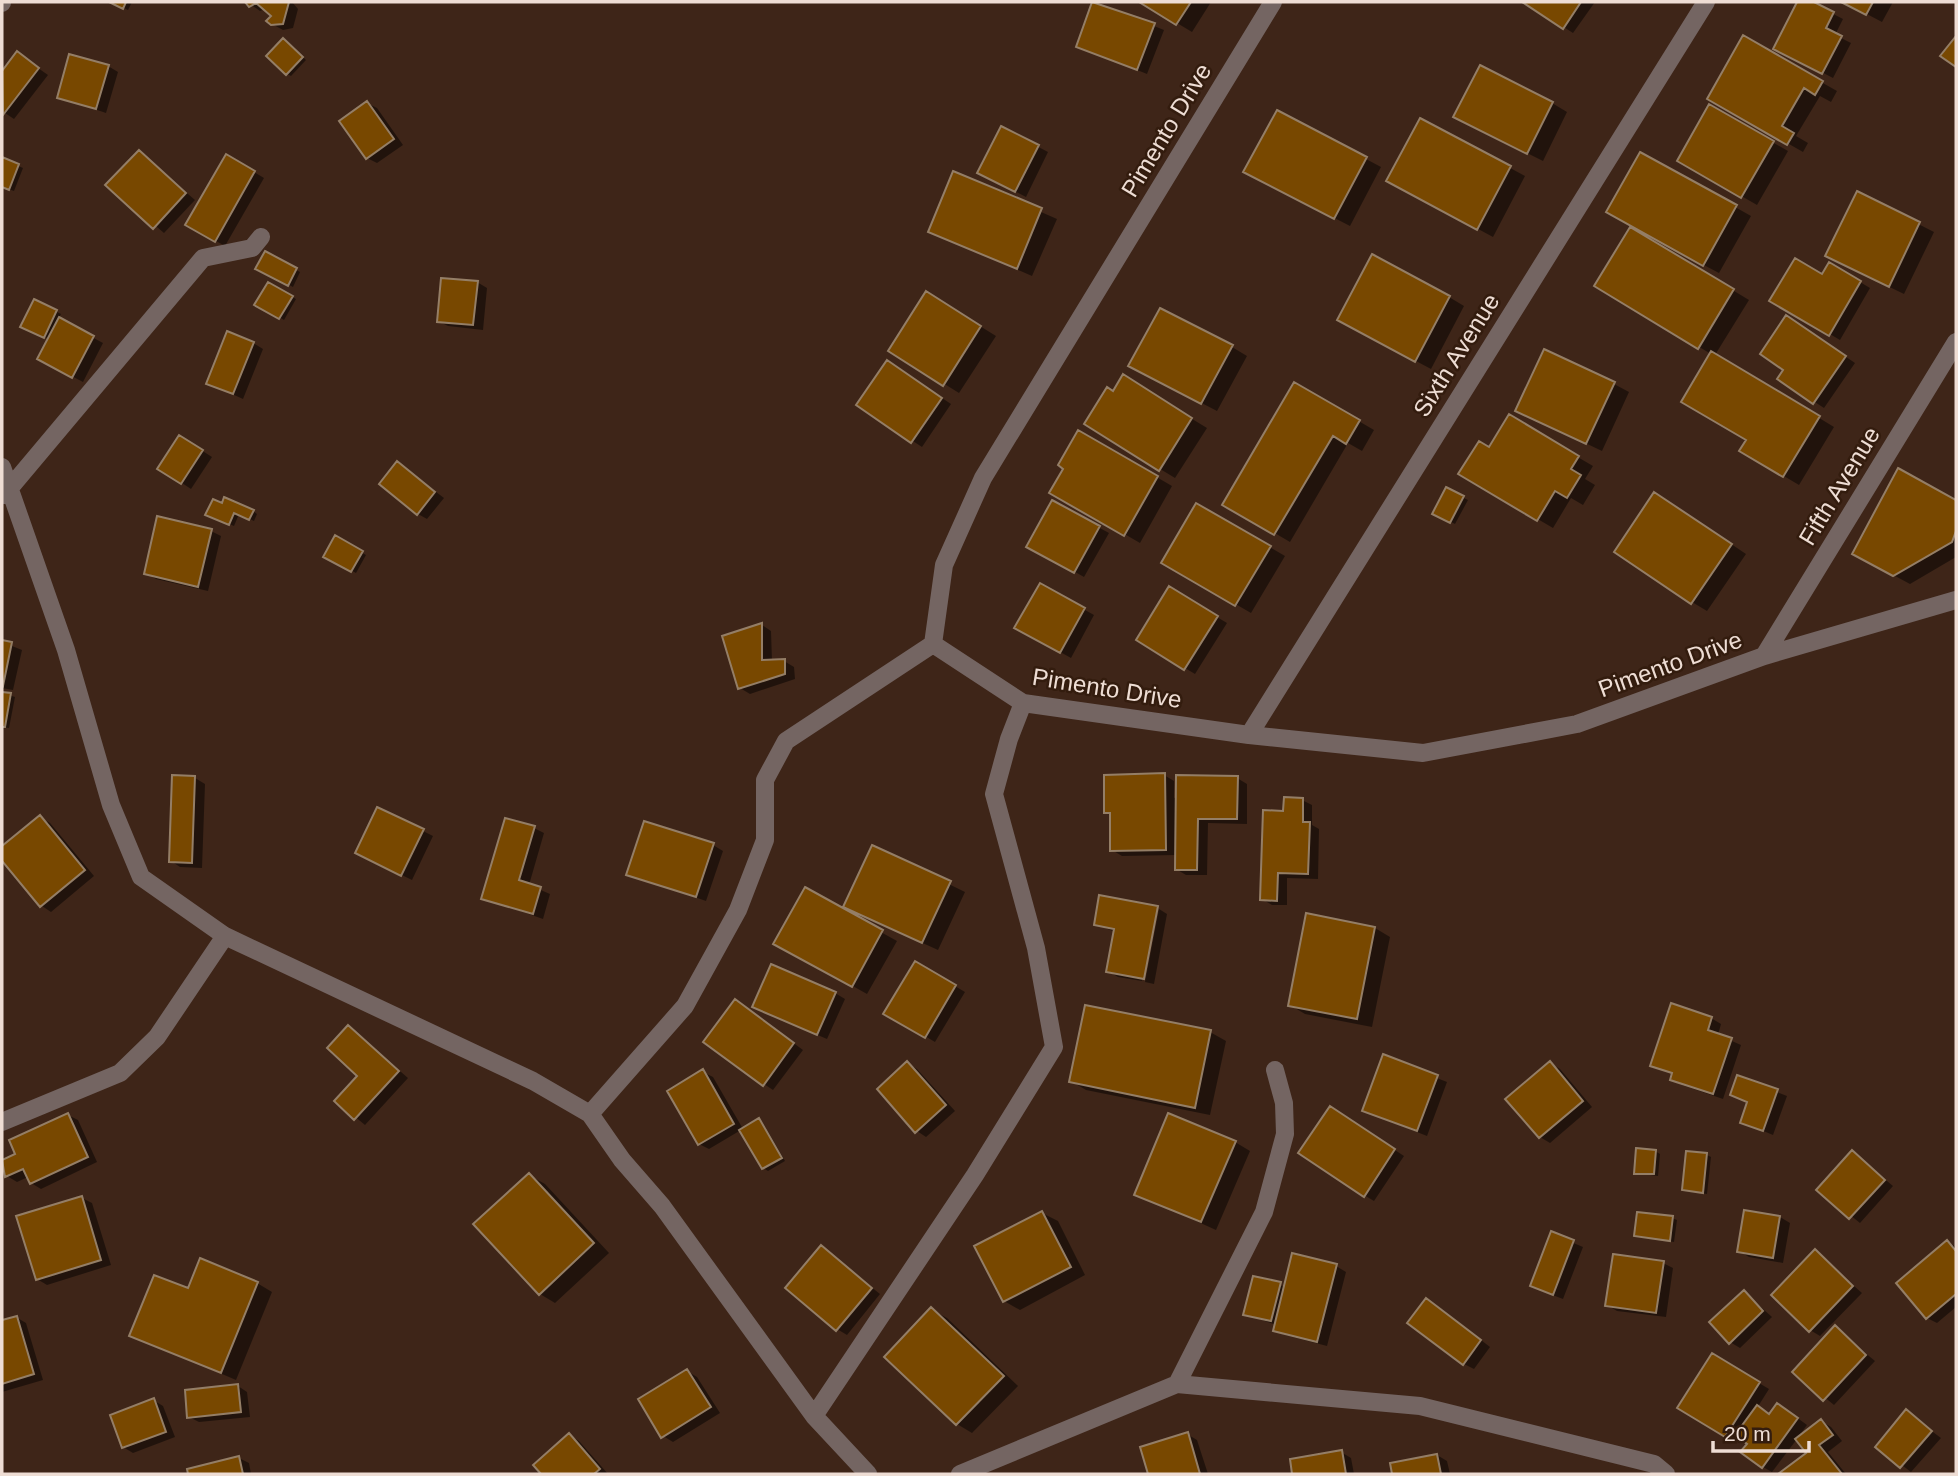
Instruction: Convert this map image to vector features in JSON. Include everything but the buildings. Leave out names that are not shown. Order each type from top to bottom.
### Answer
[{"type":"street","name":"Pimento Drive","points":[[1273,2],[983,478],[944,565],[933,644],[1023,703],[1249,734],[1423,753],[1577,724],[1764,656],[1956,600]]},
{"type":"street","name":"Sixth Avenue","points":[[1249,734],[1706,2]]},
{"type":"street","points":[[6,493],[203,258],[252,248],[261,237]]},
{"type":"street","name":"Fifth Avenue","points":[[1764,656],[1956,342]]},
{"type":"street","points":[[2,467],[6,493],[73,673],[111,805],[141,877],[225,936],[533,1081],[590,1114],[622,1160],[662,1206],[814,1416],[868,1474]]},
{"type":"street","points":[[590,1114],[685,1006],[738,910],[765,840],[765,780],[786,741],[933,644]]},
{"type":"street","points":[[814,1416],[975,1175],[1054,1047],[1036,948],[994,794],[1009,739],[1023,703]]},
{"type":"street","points":[[2,1122],[120,1073],[157,1037],[225,936]]},
{"type":"street","points":[[1177,1384],[1264,1212],[1285,1134],[1284,1103],[1275,1070]]},
{"type":"street","points":[[960,1474],[1177,1384],[1420,1406],[1654,1464],[1666,1474]]}]
